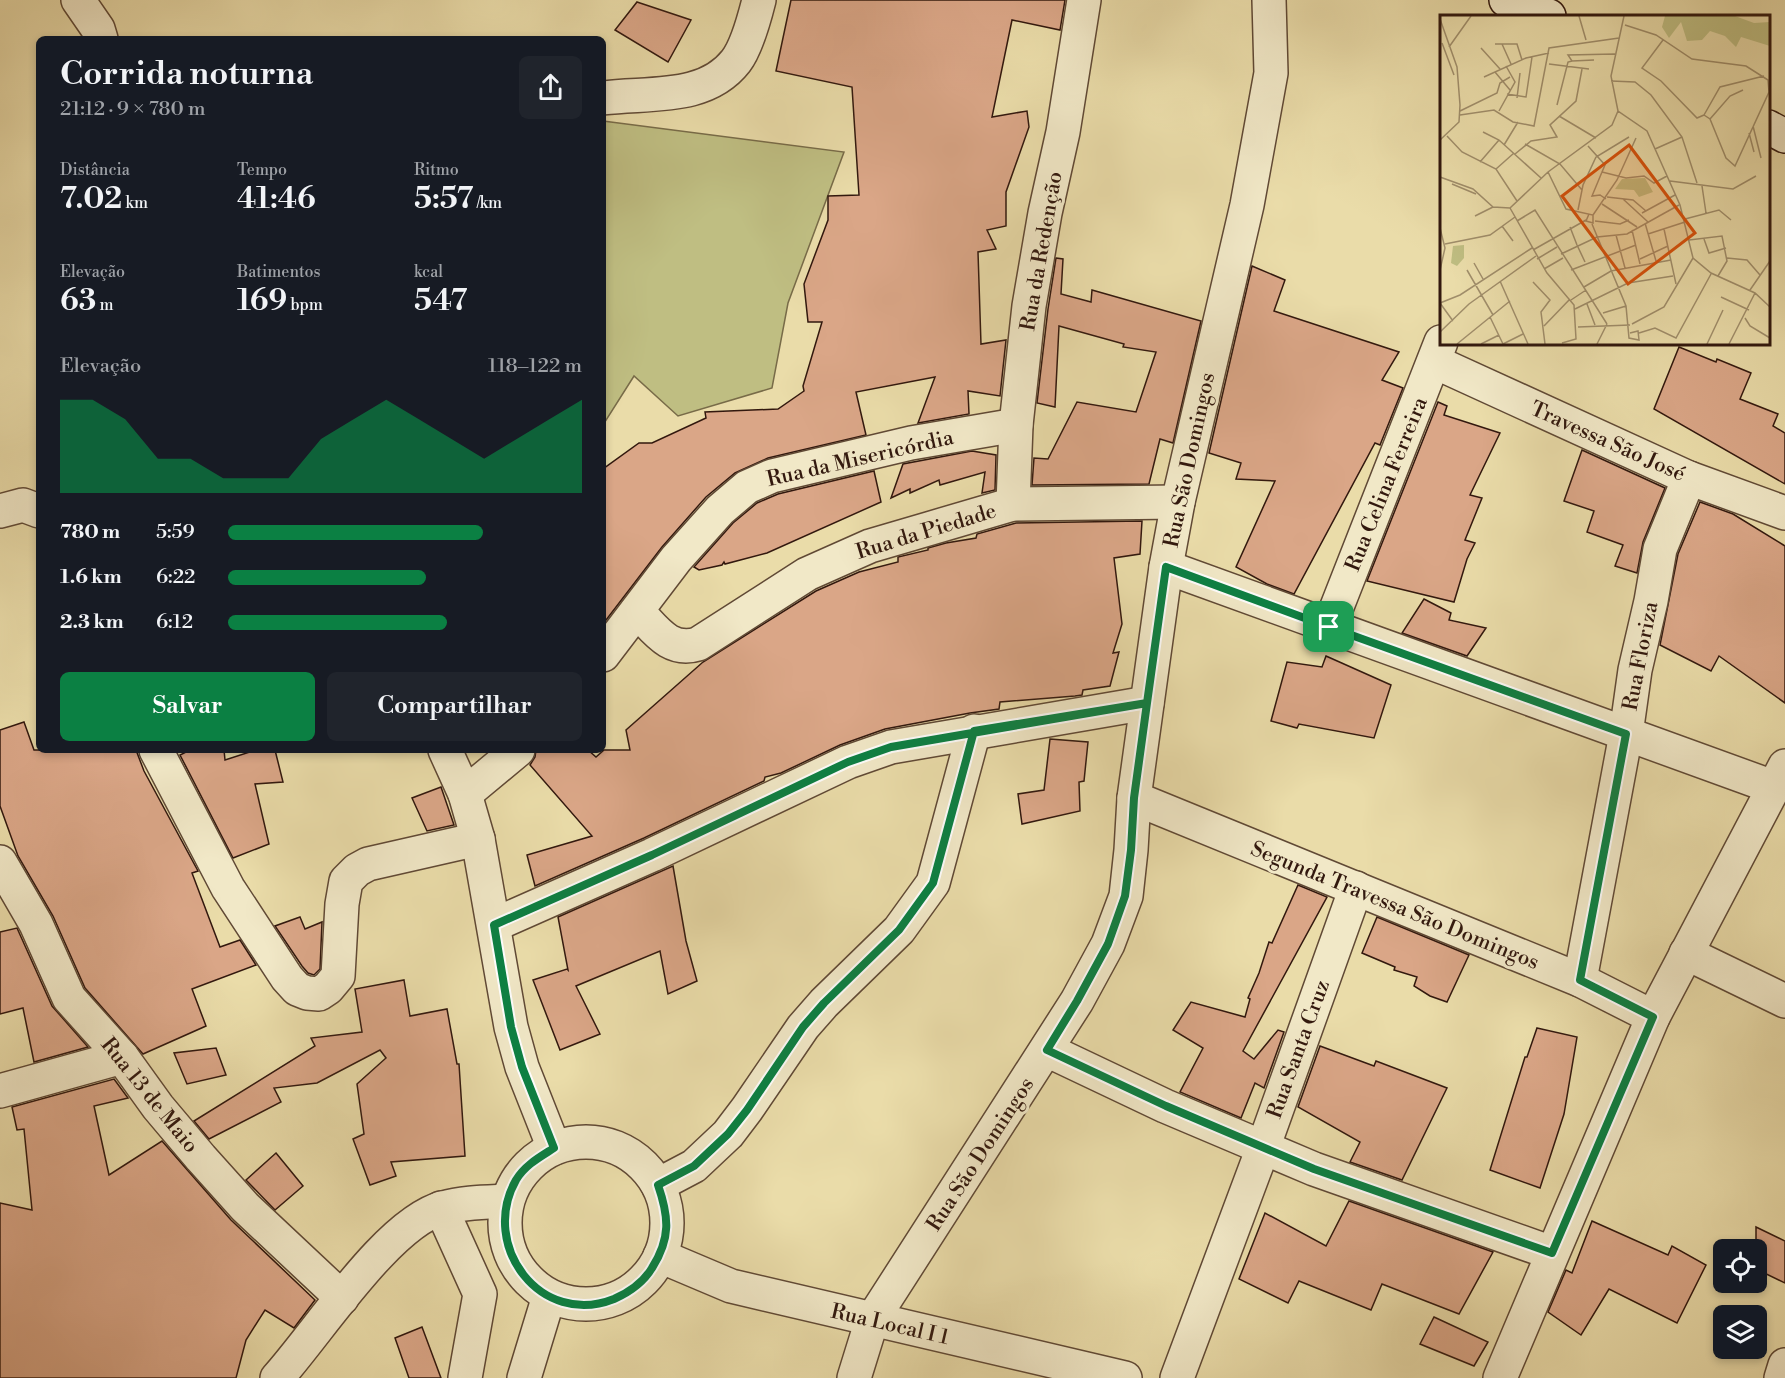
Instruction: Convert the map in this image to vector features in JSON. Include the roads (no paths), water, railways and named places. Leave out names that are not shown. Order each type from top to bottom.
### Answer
[{"type":"street","points":[[78,0],[98,29],[100,36]]},
{"type":"street","points":[[606,98],[680,93],[719,79],[738,59],[759,0]]},
{"type":"street","name":"Rua da Redenção","points":[[1013,504],[1016,425],[1029,306],[1045,213],[1063,132],[1084,0]]},
{"type":"street","name":"Rua São Domingos","points":[[854,1378],[872,1320],[1077,1001],[1108,944],[1122,906],[1131,850],[1134,798],[1166,567],[1178,502],[1246,205],[1271,73],[1269,0]]},
{"type":"street","points":[[1506,0],[1544,15]]},
{"type":"street","points":[[1770,128],[1785,136]]},
{"type":"street","name":"Travessa São José","points":[[1438,351],[1689,478],[1785,513]]},
{"type":"street","name":"Rua Celina Ferreira","points":[[1329,627],[1438,351]]},
{"type":"street","name":"Rua da Misericórdia","points":[[606,651],[676,559],[713,518],[747,487],[772,476],[910,443],[1016,425]]},
{"type":"street","name":"Rua Floriza","points":[[1580,980],[1626,734],[1635,670],[1660,549],[1689,478]]},
{"type":"street","name":"Rua da Piedade","points":[[637,610],[668,642],[687,648],[698,644],[807,574],[870,546],[1013,504],[1178,502]]},
{"type":"street","points":[[0,511],[23,506],[36,510]]},
{"type":"street","points":[[1166,567],[1626,734],[1779,776],[1653,1017],[1500,1378]]},
{"type":"street","points":[[494,925],[652,855],[848,762],[891,747],[1147,703]]},
{"type":"street","points":[[658,1185],[694,1166],[728,1134],[803,1027],[824,1003],[899,930],[933,883],[974,731]]},
{"type":"street","points":[[158,753],[228,888],[287,978],[297,989],[307,993],[318,994],[328,988],[338,976],[342,904],[346,881],[357,870],[368,864],[478,838]]},
{"type":"street","points":[[446,753],[465,794],[478,838],[511,1027],[522,1067],[554,1148]]},
{"type":"street","points":[[465,794],[514,753]]},
{"type":"street","name":"Segunda Travessa São Domingos","points":[[1134,798],[1580,980],[1653,1017]]},
{"type":"street","name":"Rua 13 de Maio","points":[[0,862],[36,924],[69,998],[122,1057],[158,1107],[245,1207],[342,1298]]},
{"type":"street","name":"Rua Santa Cruz","points":[[1177,1378],[1263,1148],[1356,888]]},
{"type":"street","points":[[1686,953],[1785,1000]]},
{"type":"street","points":[[1047,1050],[1166,1106],[1314,1169],[1552,1253]]},
{"type":"street","points":[[0,1091],[122,1057]]},
{"type":"street","points":[[578,1142],[602,1143],[625,1151],[644,1165],[658,1185],[666,1208],[667,1233],[660,1256],[647,1277],[628,1293],[606,1302],[581,1305],[558,1300],[536,1288],[520,1271],[508,1250],[504,1226],[507,1201],[517,1179],[533,1161],[554,1148],[578,1142]]},
{"type":"street","points":[[277,1378],[394,1237],[424,1216],[441,1208],[471,1203],[507,1201]]},
{"type":"street","points":[[441,1208],[480,1294],[465,1378]]},
{"type":"street","name":"Rua Local I 1","points":[[660,1256],[731,1286],[1125,1378]]},
{"type":"street","points":[[524,1378],[549,1296]]},
{"type":"street","points":[[1781,1378],[1785,1365]]}]
